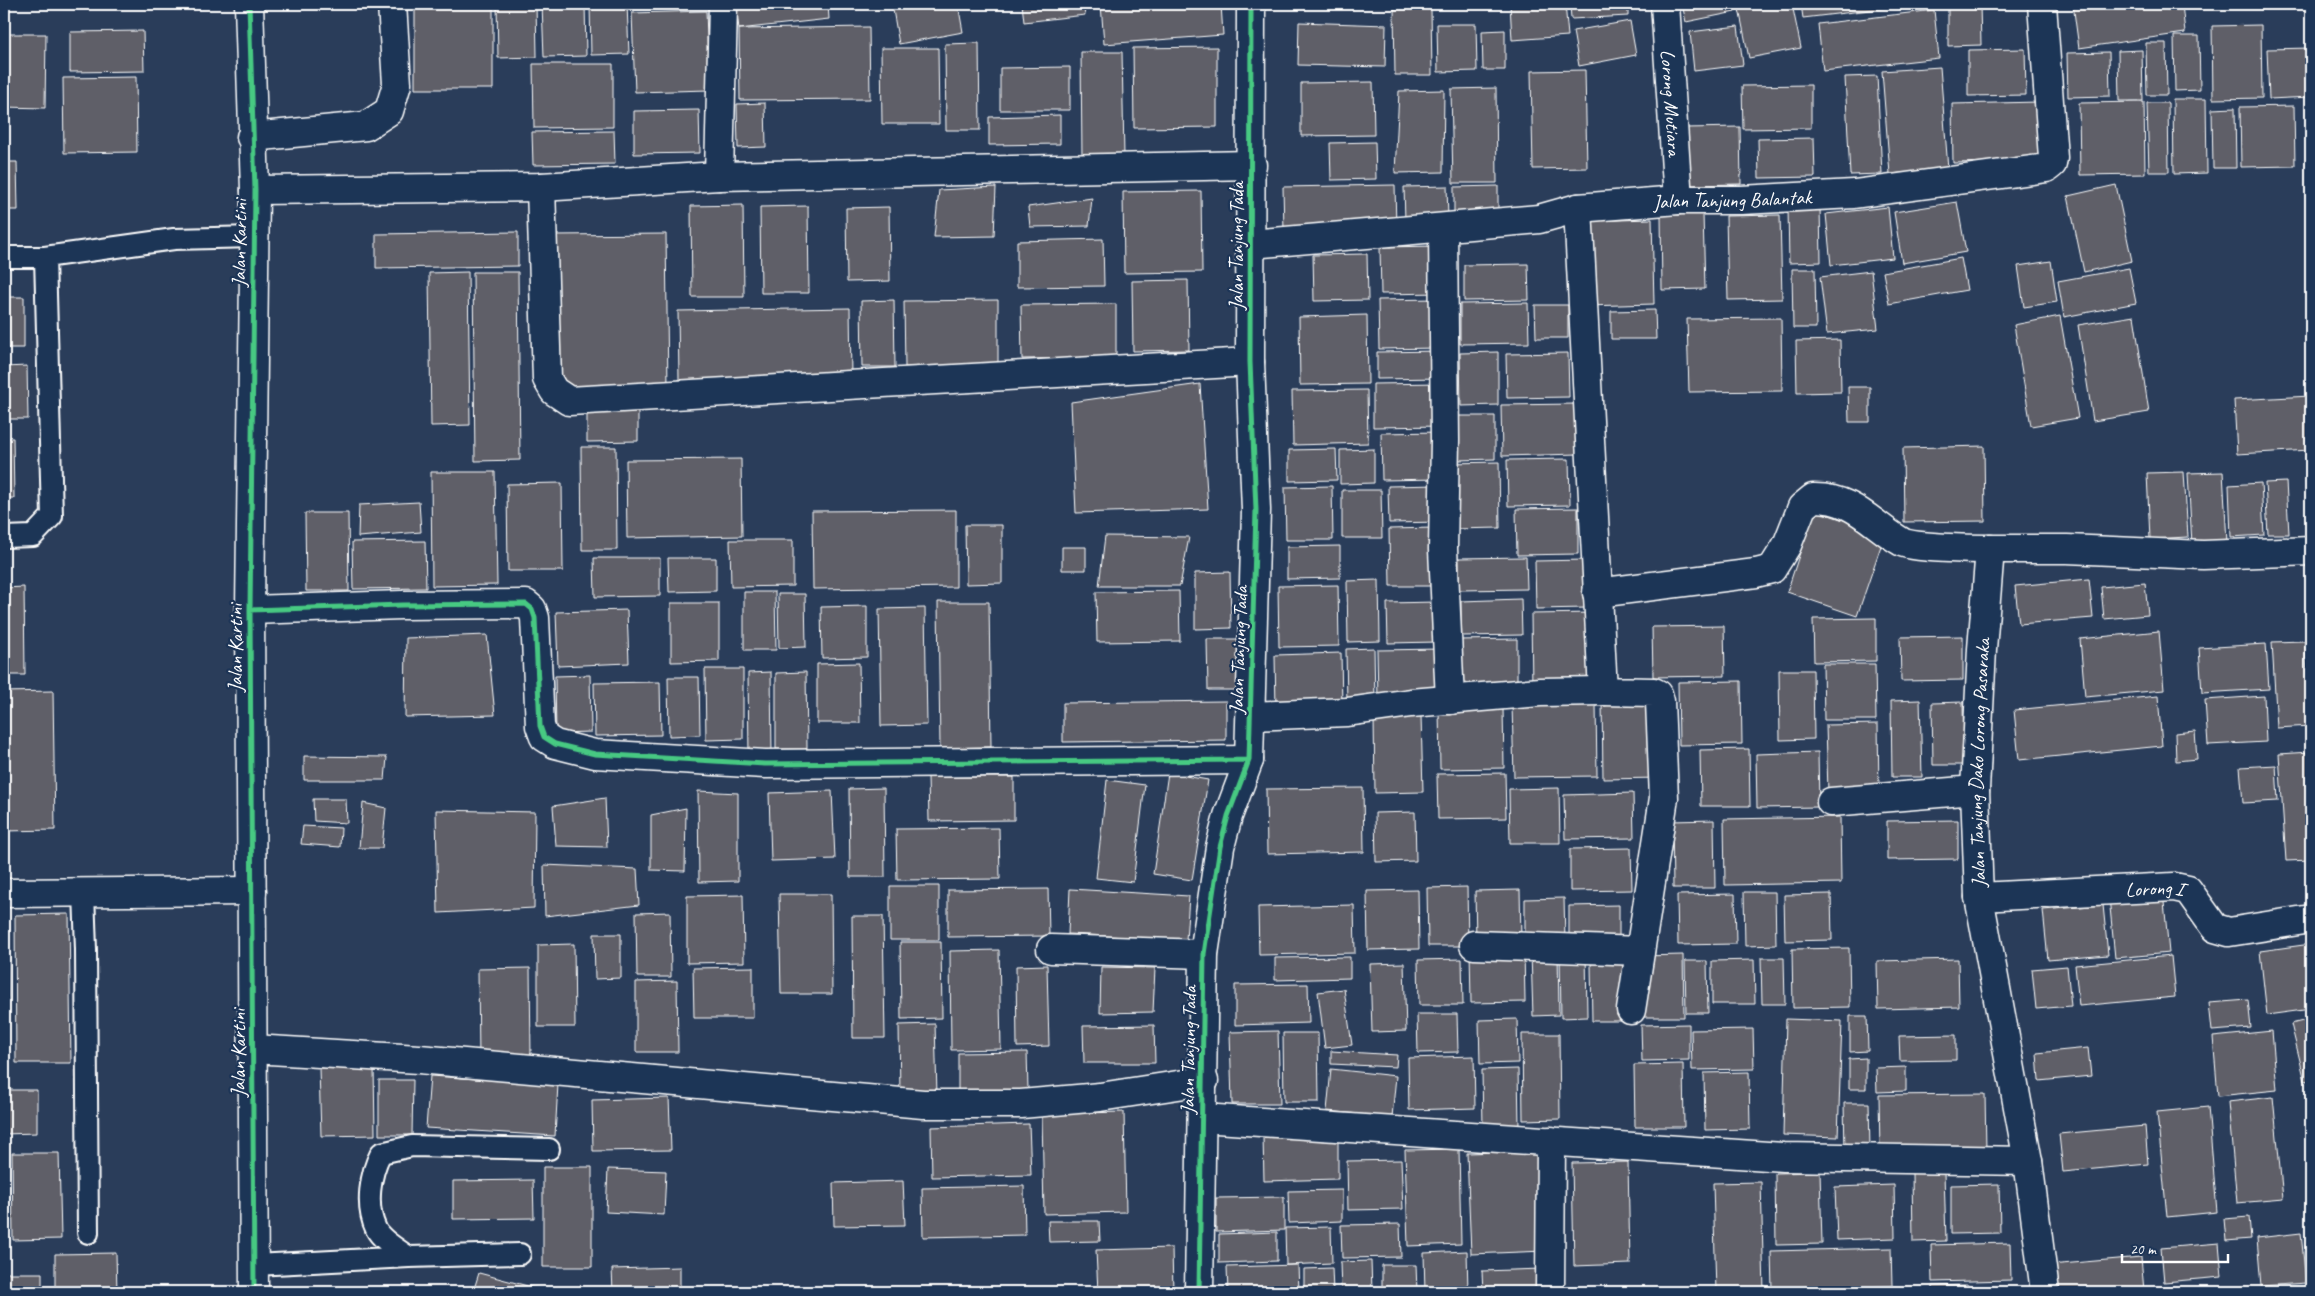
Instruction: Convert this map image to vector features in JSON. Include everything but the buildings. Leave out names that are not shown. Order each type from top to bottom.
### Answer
[{"type":"street","name":"Jalan Kartini","points":[[249,4],[255,190],[250,610],[254,1292]]},
{"type":"street","points":[[252,137],[366,126],[389,111],[397,84],[392,4]]},
{"type":"street","points":[[719,176],[723,4]]},
{"type":"street","name":"Jalan Tanjung Tada","points":[[1199,1292],[1204,1081],[1204,954],[1220,847],[1228,816],[1249,760],[1251,716],[1256,510],[1250,362],[1251,4]]},
{"type":"street","name":"Lorong Mutiara","points":[[1666,4],[1678,200]]},
{"type":"street","name":"Jalan Tanjung Balantak","points":[[1250,244],[1539,218],[1578,208],[1678,200],[1741,200],[1854,194],[2047,168],[2052,164],[2053,158],[2042,4]]},
{"type":"street","points":[[255,190],[541,187],[719,176],[1252,164]]},
{"type":"street","points":[[541,187],[547,379],[554,392],[569,401],[1250,362]]},
{"type":"street","points":[[1578,208],[1603,691]]},
{"type":"street","points":[[1443,228],[1445,440],[1443,549],[1450,700]]},
{"type":"street","points":[[1597,593],[1756,573],[1772,569],[1787,545],[1802,507],[1813,498],[1838,502],[1858,510],[1902,543],[1921,546],[1990,549],[2067,549],[2203,555],[2311,552]]},
{"type":"street","name":"Jalan Tanjung Dako Lorong Pasaraka","points":[[1990,549],[1982,649],[1975,790],[1979,897],[2028,1161],[2045,1292]]},
{"type":"street","points":[[250,610],[402,605],[526,604],[532,609],[535,618],[540,726],[544,738],[555,744],[595,754],[765,764],[1249,760]]},
{"type":"street","points":[[1251,716],[1347,712],[1540,692],[1603,691],[1654,692],[1658,694],[1660,701],[1664,798],[1631,1010]]},
{"type":"street","points":[[1831,802],[1975,790]]},
{"type":"street","name":"Lorong I","points":[[1979,897],[2174,887],[2188,890],[2215,928],[2229,932],[2311,920]]},
{"type":"street","points":[[4,893],[252,891]]},
{"type":"street","points":[[1474,945],[1640,951]]},
{"type":"street","points":[[1051,949],[1204,954]]},
{"type":"street","points":[[253,1049],[419,1059],[923,1104],[1021,1104],[1100,1097],[1204,1081]]},
{"type":"street","points":[[1202,1118],[1783,1157],[2028,1161]]},
{"type":"street","points":[[1550,1141],[1550,1292]]},
{"type":"lane","points":[[4,257],[46,257],[174,239],[254,237]]},
{"type":"lane","points":[[4,537],[33,536],[52,516],[46,257]]},
{"type":"lane","points":[[84,892],[88,1234]]},
{"type":"lane","points":[[409,1257],[376,1230],[370,1206],[373,1170],[381,1153],[412,1146],[549,1149]]},
{"type":"lane","points":[[255,1265],[409,1257],[520,1254]]},
{"type":"cycle path","points":[[249,4],[255,190],[250,610],[254,1292]]},
{"type":"cycle path","points":[[1199,1292],[1204,954],[1220,847],[1228,816],[1249,760],[1256,510],[1250,362],[1251,4]]},
{"type":"cycle path","points":[[250,610],[402,605],[526,604],[532,609],[535,618],[540,726],[544,737],[555,744],[595,754],[765,764],[1249,760]]}]
